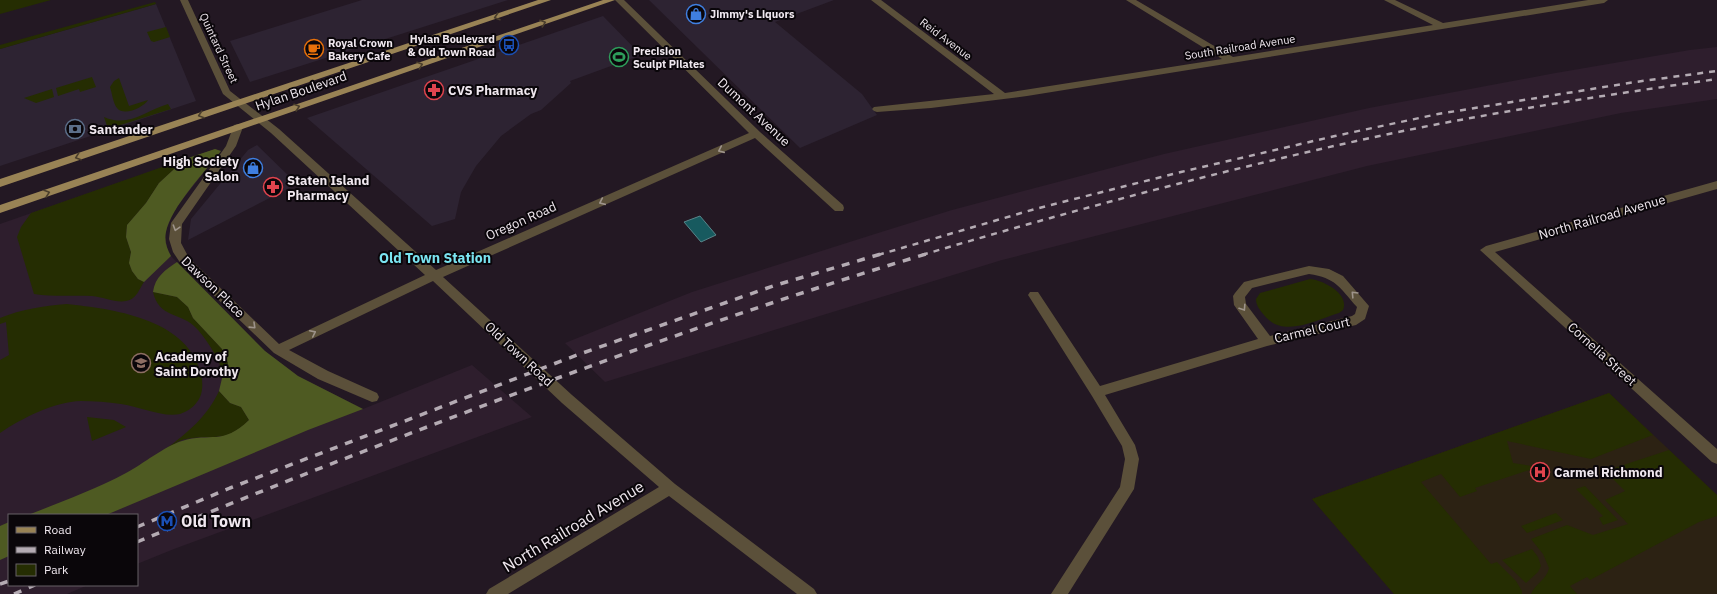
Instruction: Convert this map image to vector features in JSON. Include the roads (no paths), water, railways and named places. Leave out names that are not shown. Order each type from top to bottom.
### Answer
[{"type":"main road","name":"Hylan Boulevard","points":[[0,183],[547,0]]},
{"type":"main road","name":"Hylan Boulevard","points":[[0,209],[611,0]]},
{"type":"street","name":"Quintard Street","points":[[184,0],[226,92],[238,103]]},
{"type":"street","name":"Dumont Avenue","points":[[619,0],[756,134],[838,208]]},
{"type":"street","name":"Reid Avenue","points":[[875,0],[1003,96]]},
{"type":"street","points":[[1130,0],[1231,60]]},
{"type":"street","points":[[1388,0],[1440,25]]},
{"type":"street","name":"South Railroad Avenue","points":[[878,109],[931,105],[1003,96],[1604,0]]},
{"type":"street","name":"Old Town Road","points":[[238,103],[275,131],[516,350],[567,399],[670,488],[809,594]]},
{"type":"street","name":"Dawson Place","points":[[238,127],[231,146],[177,223],[173,237],[176,249],[185,261],[278,350],[323,375],[372,397]]},
{"type":"street","name":"Oregon Road","points":[[278,350],[433,276],[756,134]]},
{"type":"street","name":"North Railroad Avenue","points":[[1486,250],[1717,185]]},
{"type":"street","name":"Cornelia Street","points":[[1486,250],[1717,458]]},
{"type":"street","name":"Carmel Court","points":[[1097,392],[1267,340],[1356,320],[1361,316],[1363,306],[1339,279],[1319,271],[1300,271],[1248,285],[1239,296],[1240,305],[1267,340]]},
{"type":"street","points":[[1034,295],[1097,392],[1128,445],[1132,460],[1131,474],[1127,489],[1059,594]]},
{"type":"street","name":"North Railroad Avenue","points":[[494,594],[670,488]]},
{"type":"water","points":[[700,216],[716,235],[701,242],[684,222]]},
{"type":"railway","points":[[878,255],[1035,209],[1181,172],[1335,136],[1438,114],[1635,82],[1717,71]]},
{"type":"railway","points":[[922,255],[1145,192],[1370,138],[1500,113],[1717,79]]},
{"type":"railway","points":[[138,527],[230,488],[577,355],[773,286],[881,254]]},
{"type":"railway","points":[[138,542],[318,469],[551,381],[737,315],[863,273],[926,254]]},
{"type":"railway","points":[[0,584],[8,581]]},
{"type":"railway","points":[[14,594],[33,586]]},
{"type":"place","name":"Jimmy's Liquors","points":[[696,14]]},
{"type":"place","name":"Hylan Boulevard & Old Town Road","points":[[509,45]]},
{"type":"place","name":"Royal Crown Bakery Cafe","points":[[314,49]]},
{"type":"place","name":"Precision Sculpt Pilates","points":[[619,57]]},
{"type":"place","name":"CVS Pharmacy","points":[[434,90]]},
{"type":"place","name":"Santander","points":[[75,129]]},
{"type":"place","name":"High Society Salon","points":[[253,168]]},
{"type":"place","name":"Staten Island Pharmacy","points":[[273,187]]},
{"type":"place","name":"Academy of Saint Dorothy","points":[[141,363]]},
{"type":"place","name":"Carmel Richmond","points":[[1540,472]]},
{"type":"place","name":"Old Town","points":[[167,521]]},
{"type":"district","name":"Old Town Station","points":[[435,258]]}]
